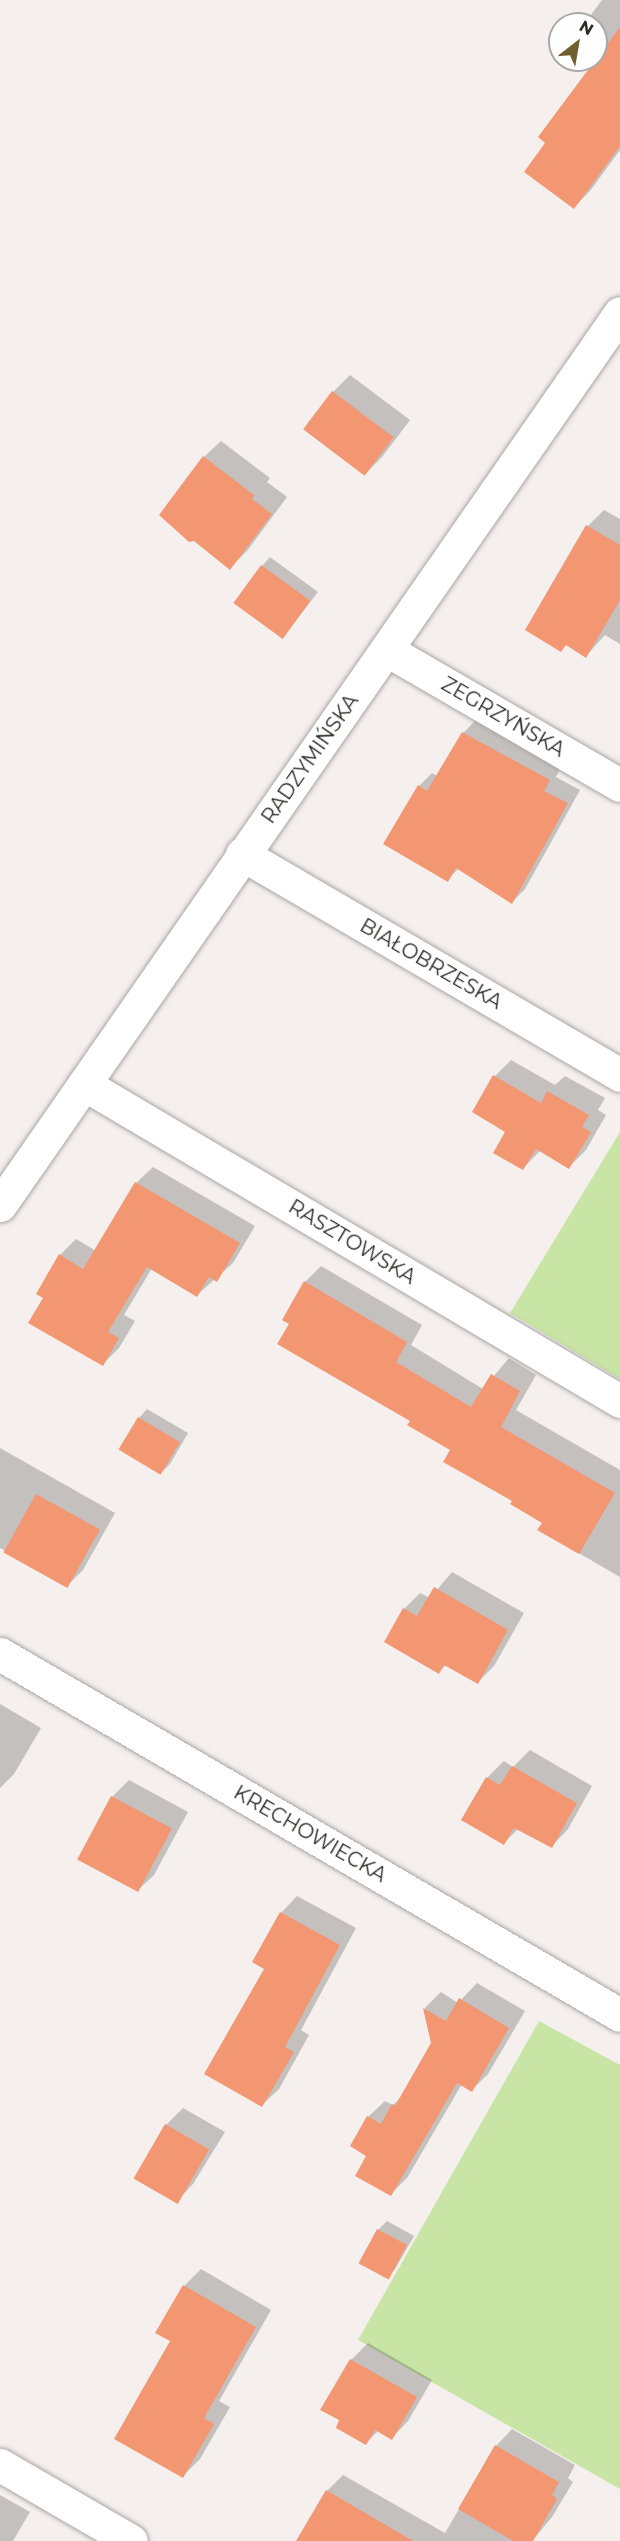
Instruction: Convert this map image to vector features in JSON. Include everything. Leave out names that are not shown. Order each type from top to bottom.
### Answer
[{"type":"street","name":"RADZYMIŃSKA","points":[[0,1205],[620,313]]},
{"type":"street","name":"ZEGRZYŃSKA","points":[[387,650],[620,784]]},
{"type":"street","name":"BIAŁOBRZESKA","points":[[242,854],[620,1075]]},
{"type":"street","name":"RASZTOWSKA","points":[[84,1084],[620,1401]]},
{"type":"street","name":"KRECHOWIECKA","points":[[0,1654],[620,2015]]},
{"type":"street","points":[[0,2465],[131,2541]]},
{"type":"green space","points":[[620,1132],[620,1379],[510,1313]]},
{"type":"green space","points":[[539,2021],[620,2065],[620,2489],[358,2340]]},
{"type":"building","points":[[620,27],[620,146],[574,209],[524,172],[545,143],[538,137],[586,72],[608,72],[608,43]]},
{"type":"building","points":[[332,391],[393,437],[365,476],[303,429]]},
{"type":"building","points":[[203,456],[254,495],[252,499],[272,514],[230,570],[194,541],[189,542],[159,515]]},
{"type":"building","points":[[586,525],[620,545],[620,600],[586,658],[566,645],[561,652],[525,630]]},
{"type":"building","points":[[261,565],[310,601],[283,639],[233,603]]},
{"type":"building","points":[[462,732],[550,780],[544,791],[568,803],[512,904],[456,868],[448,882],[383,844],[418,785],[427,791]]},
{"type":"building","points":[[493,1075],[541,1103],[547,1091],[589,1115],[582,1127],[591,1132],[569,1169],[536,1149],[523,1170],[493,1153],[505,1132],[472,1112]]},
{"type":"building","points":[[135,1182],[240,1243],[217,1282],[209,1277],[197,1297],[147,1267],[108,1332],[119,1338],[103,1366],[28,1323],[43,1298],[36,1294],[59,1254],[83,1269]]},
{"type":"building","points":[[304,1281],[407,1342],[396,1362],[471,1407],[491,1374],[520,1391],[501,1427],[615,1493],[579,1554],[537,1530],[542,1523],[510,1504],[512,1501],[443,1462],[450,1450],[407,1425],[410,1421],[277,1344],[289,1324],[282,1320]]},
{"type":"building","points":[[138,1417],[180,1442],[160,1475],[118,1450]]},
{"type":"building","points":[[36,1494],[100,1529],[67,1588],[4,1553]]},
{"type":"building","points":[[434,1587],[508,1630],[478,1684],[444,1665],[439,1674],[384,1642],[403,1608],[417,1616]]},
{"type":"building","points":[[512,1766],[577,1803],[552,1848],[514,1828],[504,1845],[461,1820],[486,1777],[500,1785]]},
{"type":"building","points":[[111,1796],[172,1828],[138,1892],[77,1860]]},
{"type":"building","points":[[280,1912],[340,1945],[285,2047],[294,2052],[262,2107],[204,2074],[264,1969],[252,1962]]},
{"type":"building","points":[[459,1998],[509,2028],[472,2092],[457,2083],[391,2196],[355,2176],[366,2156],[350,2146],[367,2116],[381,2124],[392,2104],[395,2106],[431,2043],[423,2008],[446,2021]]},
{"type":"building","points":[[165,2124],[209,2150],[178,2204],[134,2179]]},
{"type":"building","points":[[377,2229],[407,2245],[389,2279],[359,2263]]},
{"type":"building","points":[[183,2285],[256,2327],[204,2418],[214,2424],[183,2478],[114,2439],[170,2341],[155,2333]]},
{"type":"building","points":[[350,2359],[417,2397],[392,2440],[375,2430],[366,2445],[336,2428],[339,2420],[320,2410]]},
{"type":"building","points":[[495,2445],[559,2482],[552,2495],[557,2499],[533,2541],[513,2541],[458,2509]]},
{"type":"building","points":[[326,2490],[413,2541],[296,2541]]}]
